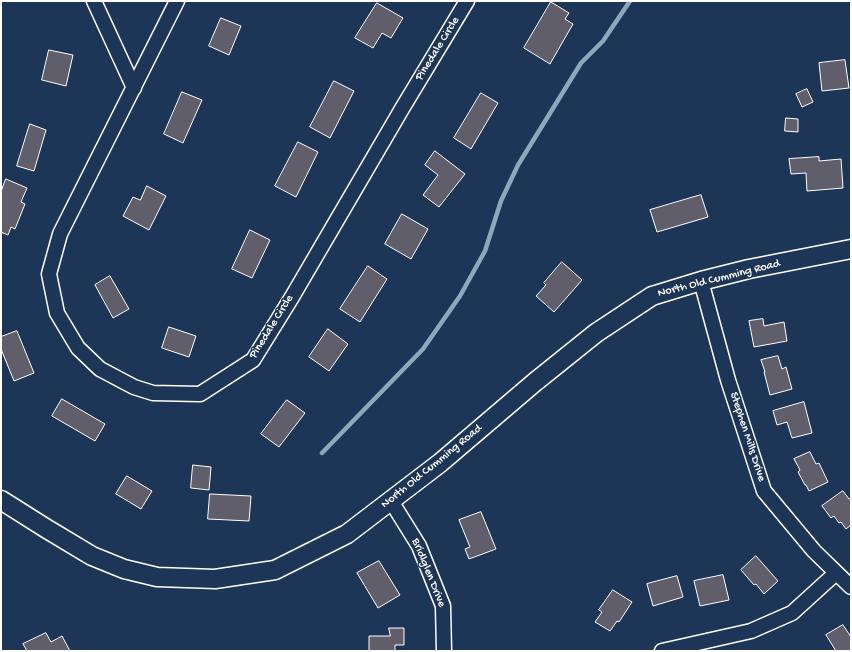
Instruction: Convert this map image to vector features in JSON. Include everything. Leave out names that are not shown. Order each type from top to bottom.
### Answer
[{"type":"street","points":[[94,1],[134,88]]},
{"type":"street","name":"Pinedale Circle","points":[[177,1],[60,234],[49,274],[57,312],[78,348],[100,369],[134,387],[153,393],[200,394],[254,360],[300,284],[402,107],[467,1]]},
{"type":"street","name":"North Old Cumming Road","points":[[1,500],[92,556],[124,569],[157,577],[215,579],[275,570],[347,534],[440,463],[535,382],[596,333],[652,296],[701,281],[749,269],[851,249]]},
{"type":"street","name":"Stephen Mills Drive","points":[[701,281],[728,380],[764,490],[814,552],[851,587]]},
{"type":"street","name":"Bridlglen Drive","points":[[391,501],[419,546],[443,606],[444,651]]},
{"type":"street","points":[[662,651],[751,631],[792,614],[836,573]]},
{"type":"building","points":[[551,2],[569,13],[565,19],[573,24],[550,64],[524,48]]},
{"type":"building","points":[[377,3],[403,18],[391,38],[382,33],[373,48],[355,38]]},
{"type":"building","points":[[221,18],[241,26],[229,55],[209,46]]},
{"type":"building","points":[[49,50],[73,55],[66,86],[42,80]]},
{"type":"building","points":[[845,60],[849,88],[822,91],[819,63]]},
{"type":"building","points":[[334,81],[354,91],[330,138],[310,127]]},
{"type":"building","points":[[807,89],[813,102],[802,107],[796,94]]},
{"type":"building","points":[[182,92],[202,100],[183,143],[164,134]]},
{"type":"building","points":[[481,93],[498,103],[471,149],[454,138]]},
{"type":"building","points":[[786,118],[798,119],[798,132],[785,131]]},
{"type":"building","points":[[30,124],[46,130],[34,171],[17,166]]},
{"type":"building","points":[[298,142],[318,152],[296,197],[275,186]]},
{"type":"building","points":[[435,151],[465,174],[439,207],[423,195],[438,175],[425,165]]},
{"type":"building","points":[[819,157],[819,161],[841,159],[843,188],[807,191],[806,173],[791,174],[789,159]]},
{"type":"building","points":[[6,179],[27,188],[21,202],[25,204],[15,229],[11,227],[8,235],[1,232],[1,192]]},
{"type":"building","points":[[147,186],[166,196],[149,230],[123,216],[133,197],[140,200]]},
{"type":"building","points":[[701,195],[708,217],[657,232],[650,210]]},
{"type":"building","points":[[402,214],[428,229],[411,259],[385,244]]},
{"type":"building","points":[[250,230],[270,240],[252,278],[232,269]]},
{"type":"building","points":[[562,262],[582,280],[554,312],[536,296],[546,285],[544,283]]},
{"type":"building","points":[[368,266],[387,279],[360,322],[340,309]]},
{"type":"building","points":[[110,276],[129,309],[113,318],[95,285]]},
{"type":"building","points":[[763,319],[764,326],[784,322],[787,341],[754,347],[749,321]]},
{"type":"building","points":[[169,327],[196,336],[189,357],[162,348]]},
{"type":"building","points":[[328,329],[348,344],[329,371],[309,357]]},
{"type":"building","points":[[17,331],[34,373],[14,381],[1,349],[1,337]]},
{"type":"building","points":[[778,356],[782,369],[786,367],[792,389],[770,395],[761,360]]},
{"type":"building","points":[[62,399],[105,424],[95,441],[52,416]]},
{"type":"building","points":[[287,400],[305,413],[279,447],[261,434]]},
{"type":"building","points":[[804,402],[812,433],[792,438],[787,422],[777,425],[773,411]]},
{"type":"building","points":[[810,452],[816,464],[819,463],[828,482],[809,491],[798,472],[800,470],[794,459]]},
{"type":"building","points":[[193,465],[211,467],[209,490],[191,488]]},
{"type":"building","points":[[127,476],[152,491],[141,509],[116,494]]},
{"type":"building","points":[[843,491],[849,499],[851,498],[851,525],[846,529],[834,516],[831,518],[822,506]]},
{"type":"building","points":[[210,494],[251,496],[249,521],[208,519]]},
{"type":"building","points":[[481,512],[496,549],[469,559],[465,549],[470,547],[459,520]]},
{"type":"building","points":[[756,556],[778,581],[764,594],[741,570]]},
{"type":"building","points":[[379,561],[400,595],[378,608],[357,573]]},
{"type":"building","points":[[723,575],[729,600],[700,606],[694,581]]},
{"type":"building","points":[[677,576],[683,597],[653,606],[647,584]]},
{"type":"building","points":[[613,590],[632,602],[619,622],[617,621],[610,631],[595,622],[602,612],[599,610]]},
{"type":"building","points":[[843,625],[851,637],[851,651],[836,651],[826,635]]},
{"type":"building","points":[[389,628],[404,628],[404,645],[395,645],[395,651],[369,651],[369,636],[390,636]]},
{"type":"building","points":[[46,633],[51,642],[62,636],[70,651],[27,651],[23,644]]},
{"type":"waterway","points":[[322,453],[423,349],[460,296],[485,251],[501,201],[518,165],[581,63],[603,41],[630,1]]}]
